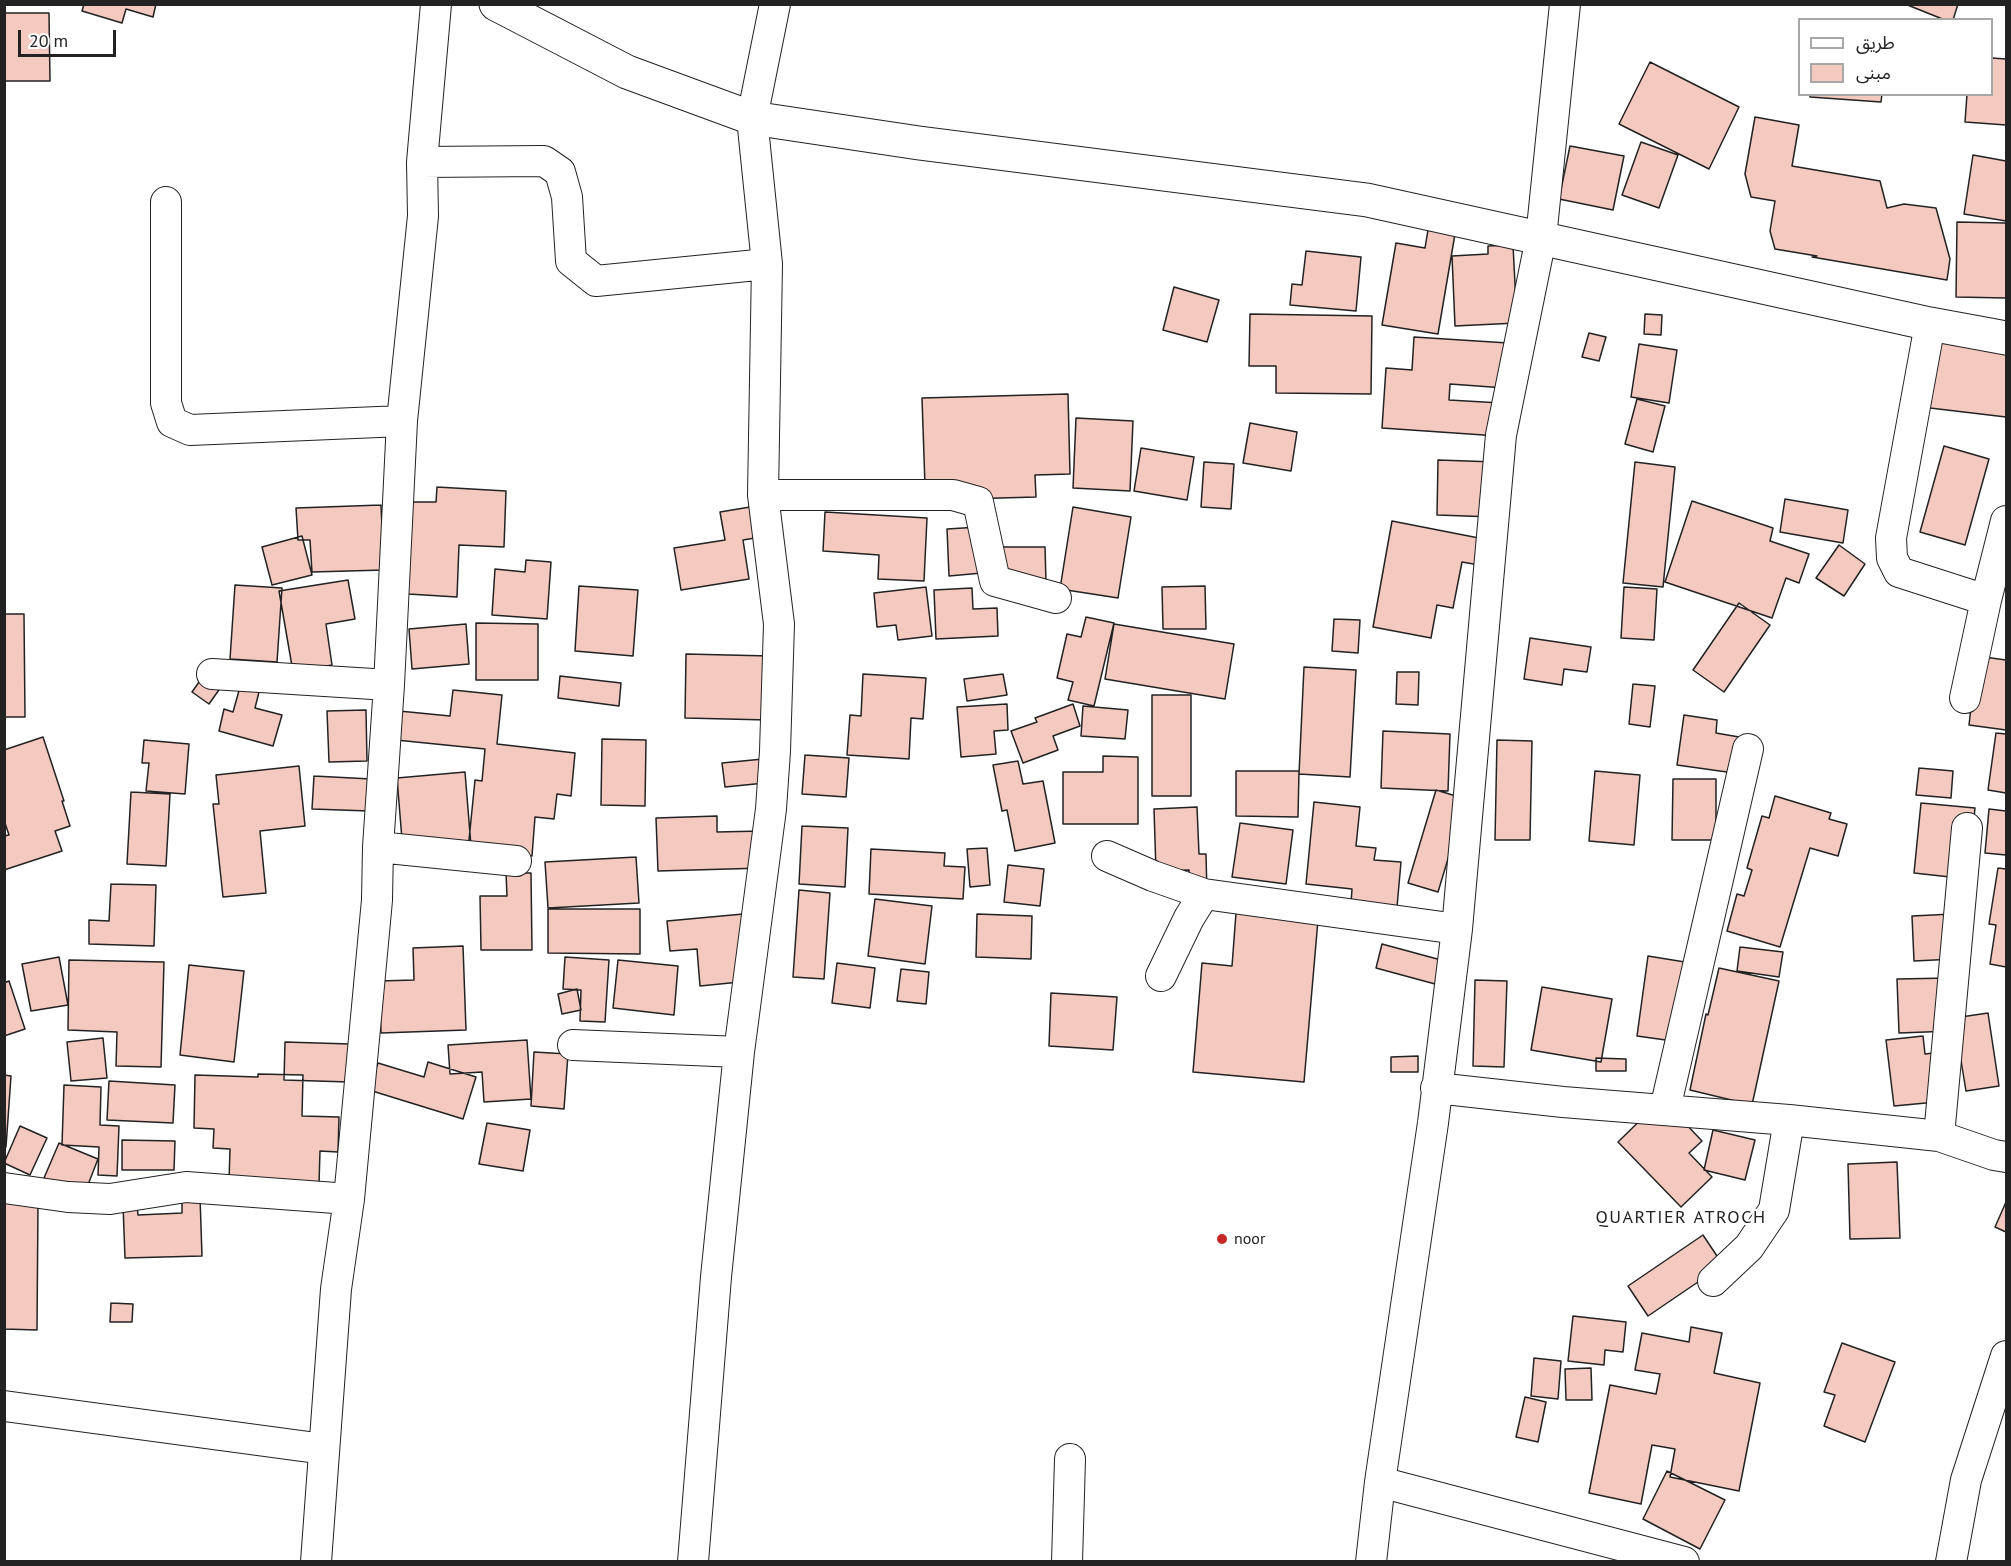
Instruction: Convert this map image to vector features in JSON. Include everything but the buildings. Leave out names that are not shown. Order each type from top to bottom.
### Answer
[{"type":"main road","points":[[496,4],[627,72],[752,118],[919,143],[1366,200],[1930,324],[2007,338]]},
{"type":"street","points":[[316,1562],[336,1289],[349,1199],[376,912],[402,421],[423,216],[422,162],[436,4]]},
{"type":"street","points":[[693,1562],[716,1277],[739,1052],[771,809],[775,751],[779,624],[763,495],[767,264],[752,118],[774,4]]},
{"type":"street","points":[[1371,1562],[1380,1482],[1457,929],[1500,435],[1541,238],[1565,4]]},
{"type":"street","points":[[422,162],[544,160],[560,172],[567,197],[571,261],[596,281],[767,264]]},
{"type":"street","points":[[166,202],[166,403],[172,422],[190,430],[402,421]]},
{"type":"street","points":[[1930,324],[1891,538],[1892,558],[1899,572],[1986,600]]},
{"type":"street","points":[[763,495],[953,495],[978,502],[994,581],[1056,598]]},
{"type":"street","points":[[1965,698],[1986,600],[2007,521]]},
{"type":"street","points":[[212,674],[389,685]]},
{"type":"street","points":[[1665,1108],[1748,749]]},
{"type":"street","points":[[1939,1136],[1967,828]]},
{"type":"street","points":[[378,847],[516,861]]},
{"type":"street","points":[[1107,856],[1153,876],[1204,894],[1457,929]]},
{"type":"street","points":[[1161,976],[1189,918],[1204,894]]},
{"type":"street","points":[[573,1045],[739,1052]]},
{"type":"street","points":[[1436,1088],[1563,1102],[1665,1108],[1939,1136],[1994,1155],[2007,1157]]},
{"type":"street","points":[[1713,1281],[1749,1247],[1774,1210],[1789,1120]]},
{"type":"street","points":[[4,1188],[68,1197],[110,1199],[186,1187],[349,1199]]},
{"type":"street","points":[[1951,1562],[1966,1480],[2007,1356]]},
{"type":"street","points":[[4,1406],[324,1449]]},
{"type":"street","points":[[1066,1562],[1070,1459]]},
{"type":"street","points":[[1380,1482],[1684,1562]]},
{"type":"place","name":"noor","points":[[1222,1239]]},
{"type":"district","name":"QUARTIER ATROCH","points":[[1681,1218]]}]
